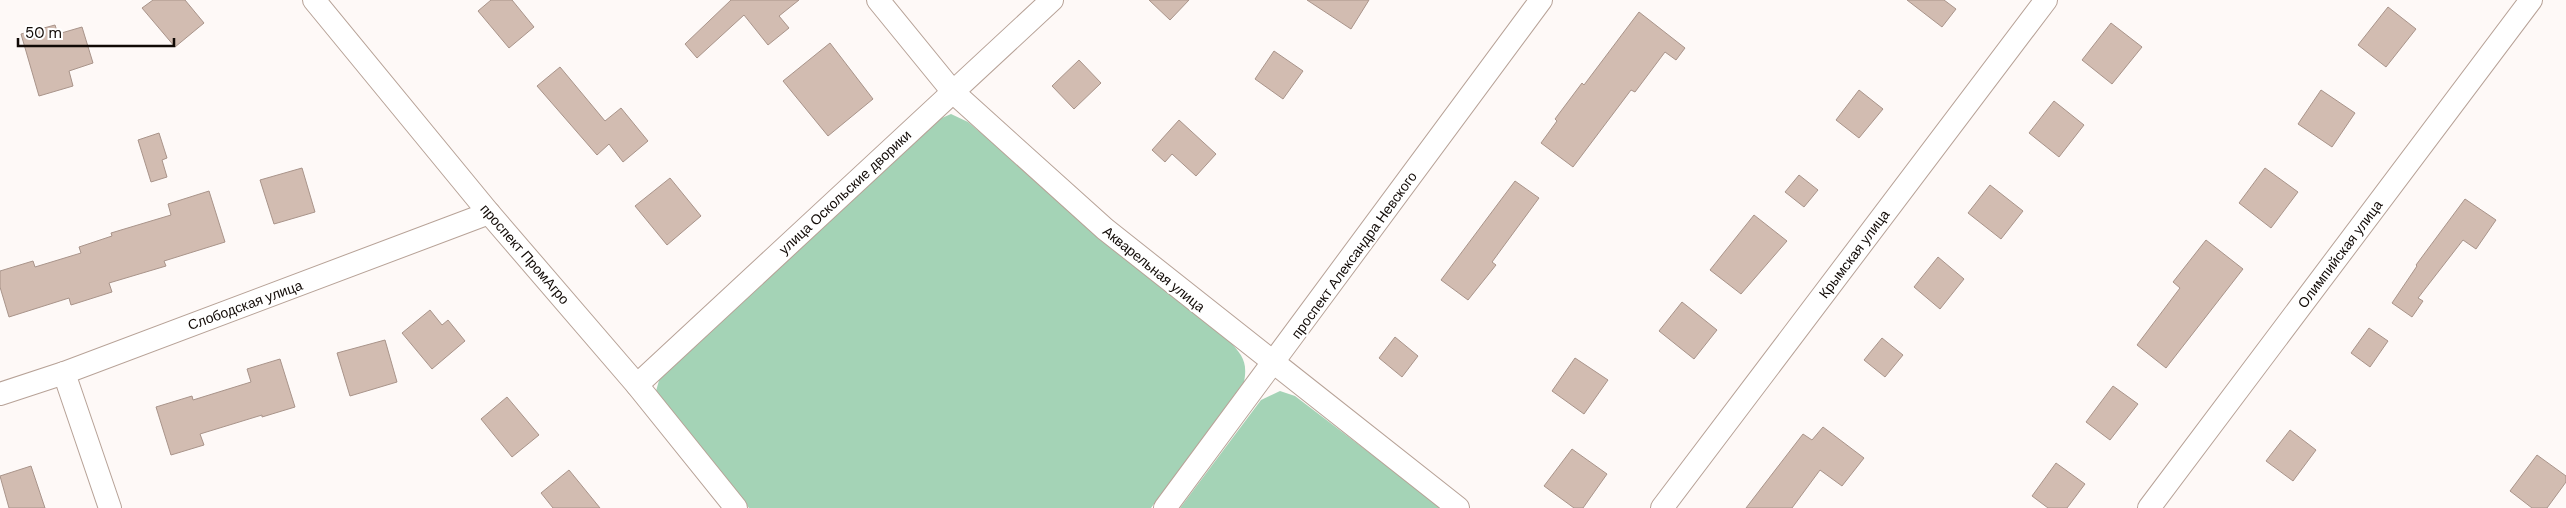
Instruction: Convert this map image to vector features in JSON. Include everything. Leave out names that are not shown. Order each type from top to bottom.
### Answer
[{"type":"street","name":"проспект ПромАгро","points":[[314,0],[489,213],[637,385],[736,508]]},
{"type":"street","name":"Акварельная улица","points":[[878,0],[953,92],[1105,229],[1273,364],[1458,508]]},
{"type":"street","name":"улица Оскольские дворики","points":[[637,385],[1052,0]]},
{"type":"street","name":"проспект Александра Невского","points":[[1165,508],[1541,0]]},
{"type":"street","name":"Крымская улица","points":[[1662,508],[2046,0]]},
{"type":"street","name":"Олимпийская улица","points":[[2149,508],[2531,0]]},
{"type":"street","name":"Слободская улица","points":[[0,394],[64,372],[489,213]]},
{"type":"street","points":[[64,372],[110,508]]},
{"type":"green space","points":[[951,114],[968,122],[1228,340],[1243,359],[1245,369],[1244,382],[1151,508],[749,508],[665,406],[656,391],[660,377],[935,121]]},
{"type":"green space","points":[[1280,391],[1295,396],[1442,508],[1180,508],[1261,400]]},
{"type":"building","points":[[153,0],[185,0],[204,23],[175,47],[142,8]]},
{"type":"building","points":[[491,0],[512,0],[534,27],[509,48],[478,11]]},
{"type":"building","points":[[731,0],[799,0],[779,16],[789,28],[768,45],[744,15],[697,58],[685,44]]},
{"type":"building","points":[[1149,0],[1189,0],[1170,20]]},
{"type":"building","points":[[1307,0],[1369,0],[1351,29]]},
{"type":"building","points":[[1907,0],[1944,0],[1956,9],[1942,27]]},
{"type":"building","points":[[2388,7],[2416,29],[2386,67],[2358,45]]},
{"type":"building","points":[[1639,12],[1685,48],[1676,60],[1665,52],[1635,92],[1631,90],[1573,167],[1541,143],[1557,121],[1555,119],[1582,83],[1584,85]]},
{"type":"building","points":[[2111,23],[2142,47],[2112,84],[2082,60]]},
{"type":"building","points":[[55,25],[58,34],[82,27],[93,63],[69,71],[73,86],[39,96],[21,34]]},
{"type":"building","points":[[830,43],[873,99],[828,136],[783,81]]},
{"type":"building","points":[[1274,51],[1303,71],[1283,99],[1255,79]]},
{"type":"building","points":[[1079,60],[1101,83],[1074,109],[1052,86]]},
{"type":"building","points":[[560,67],[605,121],[621,108],[648,141],[623,162],[609,144],[597,155],[537,86]]},
{"type":"building","points":[[1859,90],[1883,109],[1859,138],[1836,120]]},
{"type":"building","points":[[2321,90],[2355,113],[2332,147],[2298,124]]},
{"type":"building","points":[[2054,101],[2084,125],[2059,157],[2029,133]]},
{"type":"building","points":[[1179,120],[1216,154],[1196,176],[1172,154],[1165,162],[1152,150]]},
{"type":"building","points":[[159,133],[167,158],[162,160],[167,177],[151,182],[138,140]]},
{"type":"building","points":[[302,168],[315,212],[274,224],[260,180]]},
{"type":"building","points":[[2265,168],[2298,192],[2271,228],[2239,203]]},
{"type":"building","points":[[1799,175],[1818,190],[1804,207],[1785,192]]},
{"type":"building","points":[[670,178],[701,216],[667,245],[635,206]]},
{"type":"building","points":[[1515,181],[1539,198],[1492,262],[1496,265],[1468,300],[1441,280]]},
{"type":"building","points":[[1990,185],[2023,211],[2001,239],[1968,213]]},
{"type":"building","points":[[209,191],[225,242],[164,261],[166,266],[109,283],[112,292],[71,305],[69,298],[9,317],[0,287],[0,271],[33,261],[35,267],[81,253],[79,247],[112,236],[111,233],[171,215],[168,204]]},
{"type":"building","points":[[2465,199],[2496,220],[2476,249],[2463,240],[2418,298],[2423,301],[2412,317],[2392,303],[2416,265]]},
{"type":"building","points":[[1754,215],[1787,241],[1741,294],[1710,270]]},
{"type":"building","points":[[2206,240],[2243,269],[2166,368],[2137,345],[2180,288],[2173,282]]},
{"type":"building","points":[[1938,257],[1964,279],[1940,309],[1914,287]]},
{"type":"building","points":[[1682,302],[1717,330],[1694,359],[1659,331]]},
{"type":"building","points":[[430,310],[442,325],[448,320],[465,341],[432,369],[402,333]]},
{"type":"building","points":[[2369,328],[2388,341],[2370,367],[2351,353]]},
{"type":"building","points":[[1395,337],[1418,356],[1402,377],[1379,358]]},
{"type":"building","points":[[1882,338],[1903,355],[1885,377],[1864,360]]},
{"type":"building","points":[[385,340],[397,382],[350,396],[337,353]]},
{"type":"building","points":[[1575,358],[1608,380],[1584,414],[1552,391]]},
{"type":"building","points":[[280,359],[295,407],[200,434],[204,445],[171,455],[156,407],[192,396],[193,400],[251,382],[247,369]]},
{"type":"building","points":[[2113,386],[2138,404],[2110,440],[2086,422]]},
{"type":"building","points":[[507,397],[539,435],[512,457],[481,419]]},
{"type":"building","points":[[1823,427],[1864,458],[1842,486],[1820,470],[1792,508],[1746,508],[1803,434],[1812,440]]},
{"type":"building","points":[[2290,430],[2316,450],[2293,481],[2266,461]]},
{"type":"building","points":[[1572,449],[1607,474],[1583,508],[1574,508],[1544,486]]},
{"type":"building","points":[[2537,455],[2566,476],[2566,482],[2547,508],[2532,508],[2510,491]]},
{"type":"building","points":[[2056,463],[2085,484],[2067,508],[2048,508],[2032,496]]},
{"type":"building","points":[[31,466],[45,508],[9,508],[0,476]]},
{"type":"building","points":[[569,470],[600,508],[553,508],[541,493]]}]
